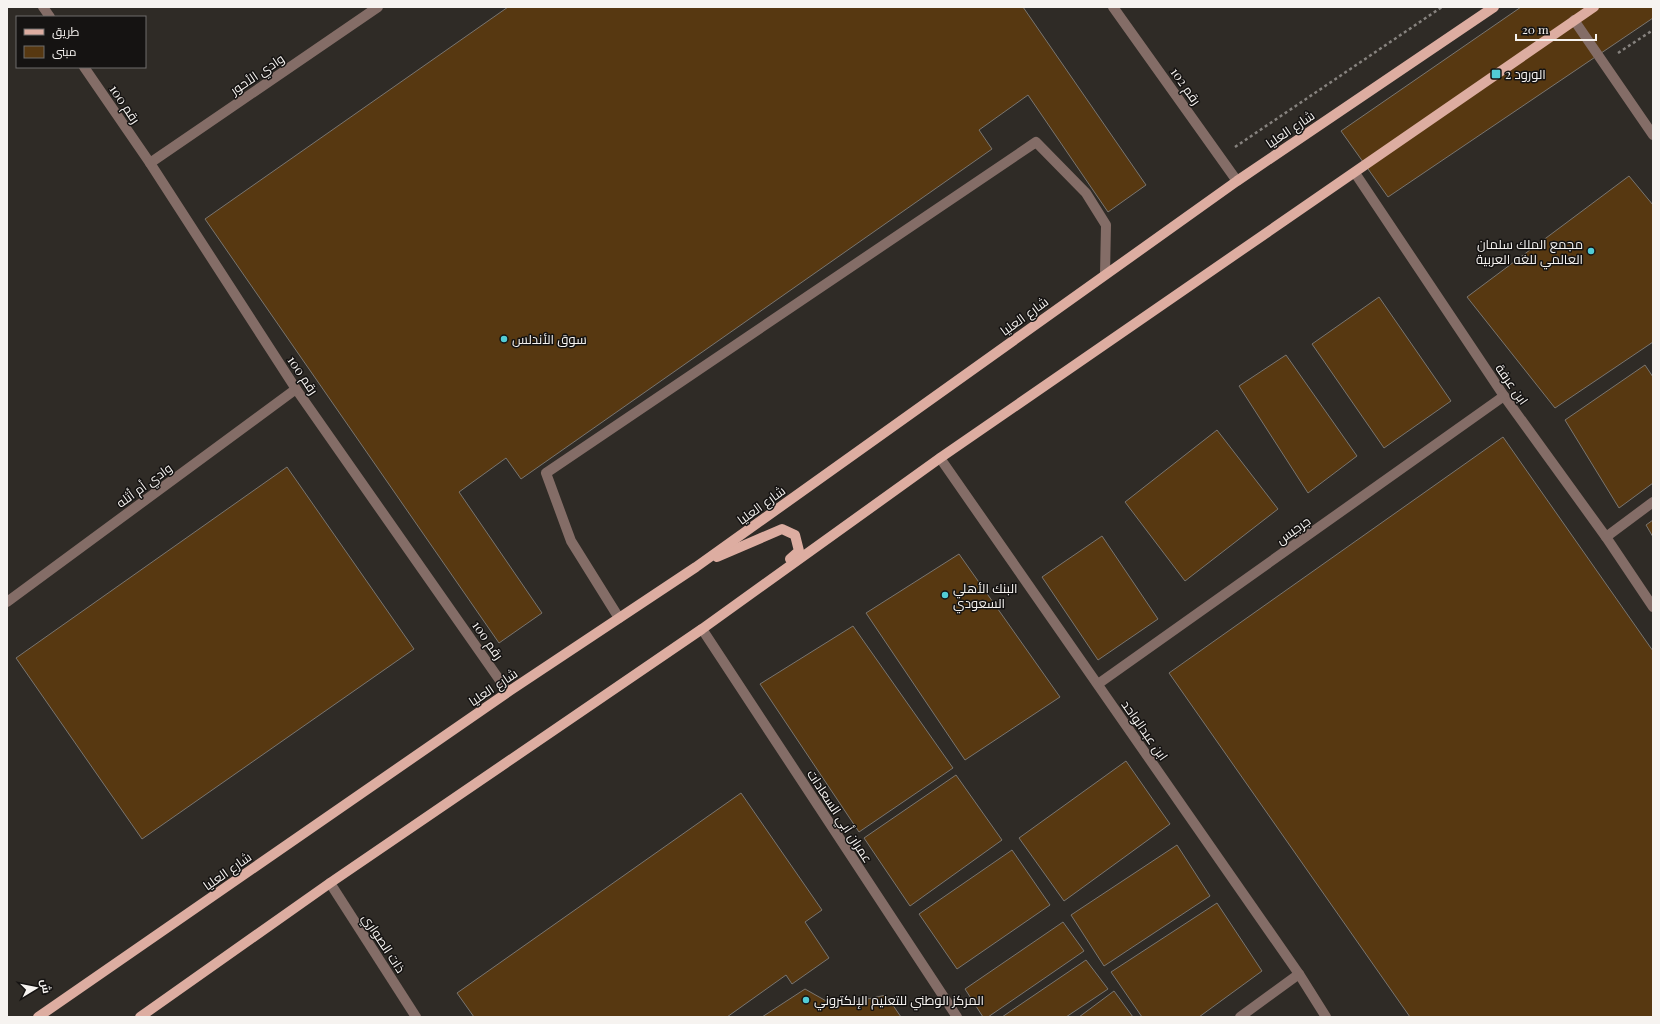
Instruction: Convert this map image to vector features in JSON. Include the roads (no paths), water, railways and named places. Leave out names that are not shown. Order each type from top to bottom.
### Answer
[{"type":"main road","name":"شارع العليا","points":[[38,1017],[508,692],[696,566],[1237,181],[1494,7]]},
{"type":"main road","points":[[140,1017],[330,883],[702,630],[940,458],[1594,7]]},
{"type":"main road","points":[[696,566],[782,529],[795,535],[800,551],[747,597]]},
{"type":"street","points":[[43,7],[49,16]]},
{"type":"street","name":"وادي الأحور","points":[[150,163],[378,7]]},
{"type":"street","name":"رقم 102","points":[[1114,7],[1237,181]]},
{"type":"street","points":[[1574,20],[1653,134]]},
{"type":"street","name":"رقم 100","points":[[85,68],[150,163],[296,390],[508,692]]},
{"type":"street","points":[[619,618],[570,541],[546,473],[1036,142],[1086,193],[1106,225],[1105,274]]},
{"type":"street","name":"ابن عرفة","points":[[1355,173],[1504,396],[1606,537],[1653,607]]},
{"type":"street","name":"وادي أم أثله","points":[[7,602],[296,390]]},
{"type":"street","name":"جرجيس","points":[[1098,684],[1504,396]]},
{"type":"street","name":"ابن عبدالواحد","points":[[940,458],[1299,974],[1326,1017]]},
{"type":"street","points":[[1606,537],[1653,502]]},
{"type":"street","name":"عمران أبي السعادات","points":[[702,630],[957,1017]]},
{"type":"street","name":"ذات الصواري","points":[[330,883],[416,1017]]},
{"type":"street","points":[[1240,1017],[1299,974]]},
{"type":"place","name":"الورود 2","points":[[1496,74]]},
{"type":"place","name":"مجمع الملك سلمان العالمي للغه العربية","points":[[1591,251]]},
{"type":"place","name":"سوق الأندلس","points":[[504,339]]},
{"type":"place","name":"البنك الأهلي السعودي","points":[[945,595]]},
{"type":"place","name":"المركز الوطني للتعليم الإلكتروني","points":[[806,1000]]}]
